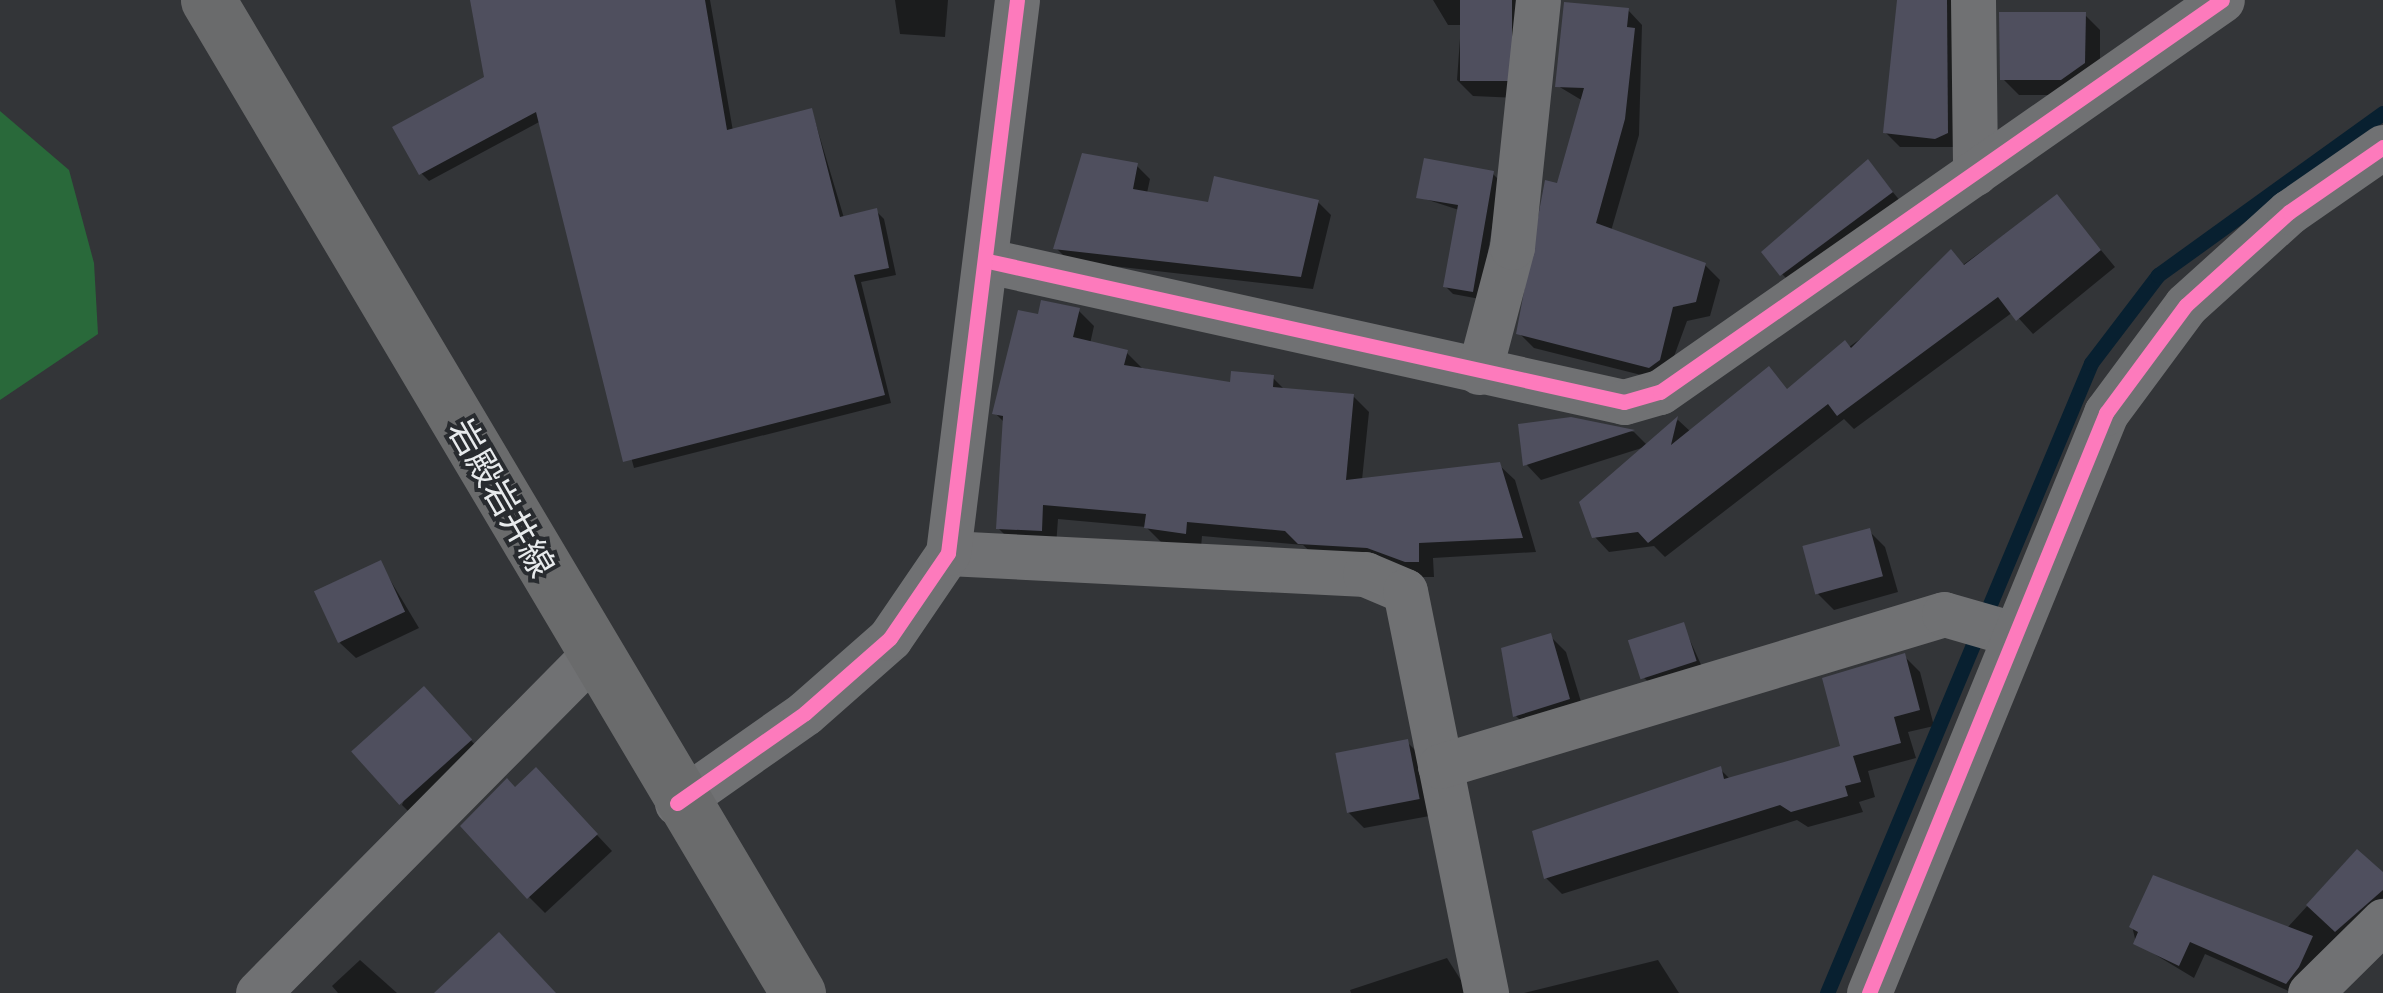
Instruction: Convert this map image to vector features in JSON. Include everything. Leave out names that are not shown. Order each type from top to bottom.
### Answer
[{"type":"main road","name":"岩殿岩井線","points":[[208,0],[677,803],[798,993]]},
{"type":"street","points":[[677,803],[805,713],[890,638],[948,553],[988,260],[1017,0]]},
{"type":"street","points":[[1478,372],[1512,246],[1538,0]]},
{"type":"street","points":[[1974,0],[1975,173]]},
{"type":"street","points":[[988,260],[1624,402],[1660,392],[2210,4]]},
{"type":"street","points":[[1868,993],[2010,632],[2106,413],[2186,306],[2290,212],[2383,146]]},
{"type":"street","points":[[948,553],[1365,574],[1404,592],[1486,993]]},
{"type":"street","points":[[1440,766],[1944,614],[2010,632]]},
{"type":"street","points":[[258,993],[592,655]]},
{"type":"street","points":[[2310,993],[2383,921]]},
{"type":"green space","points":[[0,111],[69,170],[94,263],[98,334],[0,400]]},
{"type":"building","points":[[470,0],[705,0],[727,130],[812,108],[840,217],[877,208],[889,268],[854,275],[885,395],[623,462],[536,112],[419,175],[392,127],[484,77]]},
{"type":"building","points":[[1460,0],[1512,0],[1512,81],[1460,81]]},
{"type":"building","points":[[1897,0],[1947,0],[1948,133],[1935,139],[1883,133]]},
{"type":"building","points":[[1564,2],[1629,8],[1627,27],[1635,28],[1625,119],[1596,223],[1706,263],[1696,302],[1673,307],[1660,360],[1649,368],[1516,334],[1545,180],[1557,183],[1584,88],[1555,87]]},
{"type":"building","points":[[1999,12],[2086,12],[2085,63],[2061,80],[2000,80]]},
{"type":"building","points":[[1082,153],[1138,163],[1133,189],[1208,202],[1214,176],[1319,200],[1301,277],[1053,249]]},
{"type":"building","points":[[1424,158],[1494,171],[1473,292],[1443,287],[1458,205],[1416,198]]},
{"type":"building","points":[[1868,159],[1893,192],[1780,276],[1761,252]]},
{"type":"building","points":[[2057,194],[2101,250],[2016,321],[1998,297],[1837,416],[1828,404],[1648,543],[1638,532],[1592,538],[1579,502],[1678,416],[1671,445],[1769,366],[1787,389],[1845,340],[1851,348],[1951,249],[1964,265]]},
{"type":"building","points":[[1041,300],[1080,308],[1073,337],[1128,350],[1124,365],[1230,382],[1231,371],[1274,375],[1273,387],[1354,394],[1346,480],[1500,462],[1523,538],[1419,543],[1419,562],[1405,562],[1367,548],[1298,544],[1285,531],[1187,522],[1186,534],[1144,528],[1146,514],[1043,505],[1042,531],[996,529],[1003,416],[992,414],[1018,310],[1038,314]]},
{"type":"building","points":[[1571,417],[1635,430],[1523,466],[1518,424]]},
{"type":"building","points":[[1870,528],[1883,576],[1815,594],[1802,546]]},
{"type":"building","points":[[381,560],[405,612],[338,643],[314,591]]},
{"type":"building","points":[[1684,622],[1697,661],[1641,679],[1628,640]]},
{"type":"building","points":[[1551,633],[1570,699],[1513,717],[1501,648]]},
{"type":"building","points":[[1905,653],[1920,710],[1894,717],[1901,743],[1853,756],[1861,782],[1845,786],[1848,796],[1791,812],[1780,805],[1544,879],[1532,831],[1721,766],[1724,779],[1840,746],[1822,678]]},
{"type":"building","points":[[424,686],[472,740],[399,805],[351,752]]},
{"type":"building","points":[[1408,739],[1420,799],[1347,813],[1335,753]]},
{"type":"building","points":[[536,767],[598,834],[527,899],[460,826],[507,778],[515,787]]},
{"type":"building","points":[[2357,849],[2383,872],[2383,890],[2335,932],[2306,905]]},
{"type":"building","points":[[2153,875],[2313,936],[2299,967],[2286,984],[2190,942],[2179,966],[2133,944],[2138,932],[2129,927]]},
{"type":"building","points":[[499,932],[556,993],[434,993]]},
{"type":"waterway","points":[[1827,993],[2091,363],[2158,275],[2383,113]]},
{"type":"cycle path","points":[[677,803],[805,713],[890,638],[948,553],[1017,0]]},
{"type":"cycle path","points":[[988,261],[1624,402],[1660,392],[2222,0]]},
{"type":"cycle path","points":[[1869,993],[2106,413],[2186,305],[2289,212],[2383,147]]}]
